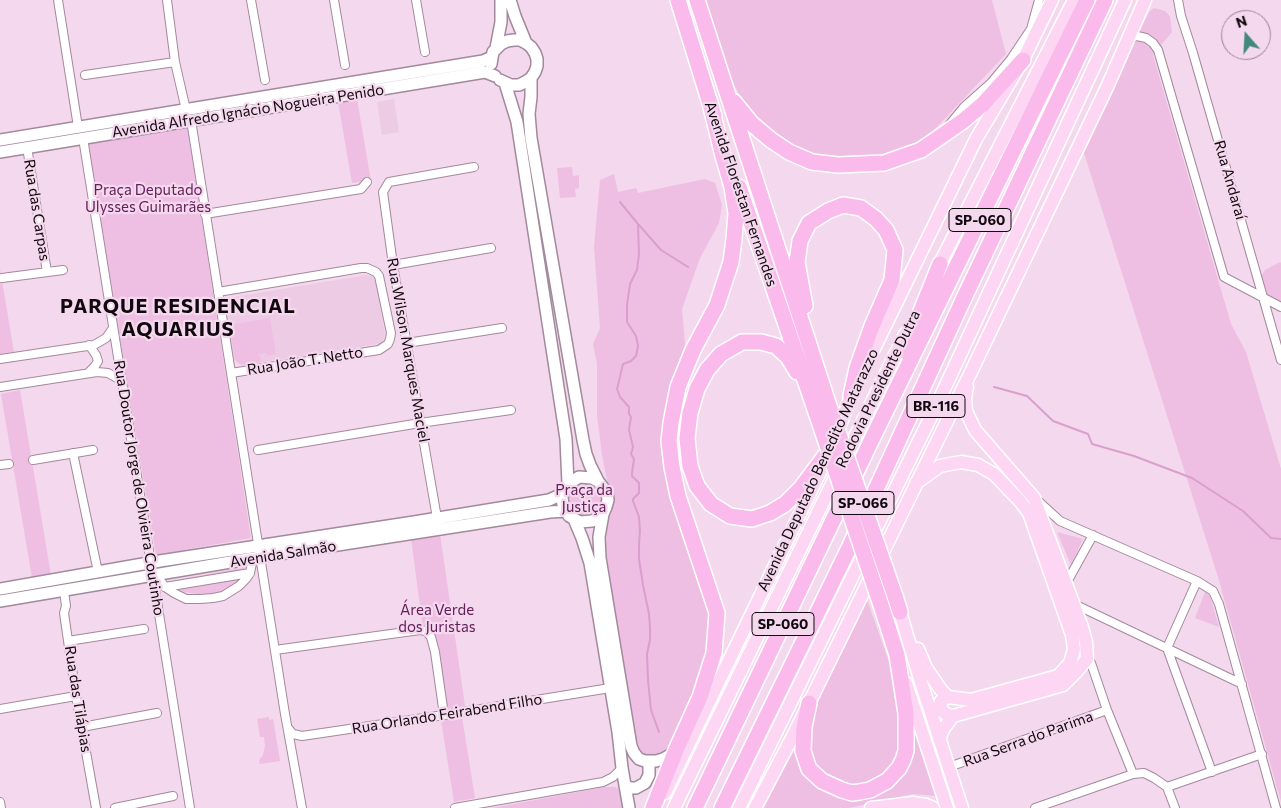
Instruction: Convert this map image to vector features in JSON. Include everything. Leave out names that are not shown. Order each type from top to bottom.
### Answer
[{"type":"highway","name":"Avenida Florestan Fernandes","points":[[678,0],[711,107],[814,384]]},
{"type":"highway","name":"Avenida Florestan Fernandes","points":[[697,0],[814,384]]},
{"type":"highway","name":"Rodovia Presidente Dutra","points":[[695,808],[872,439],[1087,0]]},
{"type":"highway","name":"SP-060","points":[[722,808],[849,548],[964,298],[1105,0]]},
{"type":"highway","points":[[725,87],[752,124],[789,152],[812,162],[838,166],[884,163],[921,150],[963,122],[983,104],[1023,60]]},
{"type":"highway","points":[[655,808],[676,750],[700,697],[714,653],[717,613],[678,496],[669,441],[678,388],[694,350],[717,305],[731,262],[734,239],[736,213],[732,187],[711,107]]},
{"type":"highway","points":[[814,384],[797,262],[800,242],[809,223],[828,211],[843,206],[860,208],[876,219],[886,230],[895,250],[892,280],[872,326],[857,368],[851,396]]},
{"type":"highway","points":[[872,439],[940,264]]},
{"type":"highway","points":[[814,384],[776,346],[760,342],[742,342],[720,354],[707,370],[697,389],[690,413],[687,438],[690,466],[697,486],[711,504],[730,516],[752,519],[770,513],[785,504],[801,488],[831,448]]},
{"type":"highway","name":"SP-066","points":[[814,384],[888,599],[897,655]]},
{"type":"highway","name":"SP-066","points":[[888,599],[900,612]]},
{"type":"highway","points":[[809,703],[802,739],[803,751],[809,769],[822,781],[842,790],[859,792],[878,786],[887,781],[899,768],[906,751],[906,714],[897,655]]},
{"type":"main road","name":"Avenida Deputado Benedito Matarazzo","points":[[655,808],[674,776],[831,448],[851,396],[976,139],[1023,60],[1052,0]]},
{"type":"main road","name":"Rodovia Presidente Dutra","points":[[674,808],[940,264],[1074,0]]},
{"type":"main road","name":"BR-116","points":[[739,808],[940,398],[1125,0]]},
{"type":"main road","points":[[755,808],[809,703],[970,374],[1108,85],[1145,0]]},
{"type":"main road","points":[[916,483],[940,466],[961,462],[978,465],[994,474],[1020,501],[1029,513],[1065,616],[1074,648],[1070,663],[1058,676],[970,700],[948,698],[941,701],[941,709],[945,714],[953,716],[1063,685],[1087,659],[1084,634],[1067,582],[1034,498],[974,430],[966,411],[965,398],[970,374]]},
{"type":"main road","points":[[900,612],[926,668],[948,698]]},
{"type":"main road","name":"SP-066","points":[[900,612],[962,808]]},
{"type":"main road","name":"SP-066","points":[[897,655],[947,808]]},
{"type":"main road","points":[[939,739],[953,716]]},
{"type":"main road","points":[[870,808],[913,803],[933,808]]},
{"type":"street","name":"Rua Doutor Jorge de Olvieira Coutinho","points":[[58,0],[154,575],[190,808]]},
{"type":"street","points":[[167,0],[175,62],[189,115],[231,373],[257,553],[302,808]]},
{"type":"street","points":[[252,0],[265,80]]},
{"type":"street","points":[[334,0],[345,65]]},
{"type":"street","points":[[416,0],[425,52]]},
{"type":"street","points":[[501,0],[501,22],[492,70],[500,79],[511,85],[518,85],[531,78]]},
{"type":"street","points":[[510,0],[526,43]]},
{"type":"street","points":[[941,137],[952,120],[991,83],[1011,59],[1031,29],[1039,0]]},
{"type":"street","name":"Rua Andaraí","points":[[1178,0],[1180,16],[1193,53],[1281,360]]},
{"type":"street","points":[[1129,38],[1137,36],[1146,38],[1158,50],[1224,277],[1281,307]]},
{"type":"street","points":[[494,53],[501,44],[507,41],[520,40],[532,47],[537,60],[537,66],[531,78],[529,114],[534,160],[586,454],[598,481],[607,493],[608,500],[603,514],[599,537],[600,558],[631,746],[634,753],[645,761],[663,759],[676,750]]},
{"type":"street","name":"Avenida Alfredo Ignácio Nogueira Penido","points":[[0,140],[81,133],[189,115],[483,61],[494,53]]},
{"type":"street","points":[[85,75],[175,62]]},
{"type":"street","name":"Avenida Alfredo Ignácio Nogueira Penido","points":[[240,106],[485,72],[500,79]]},
{"type":"street","points":[[500,79],[517,122],[566,439],[566,488],[562,498],[563,505],[582,538],[590,563],[629,808]]},
{"type":"street","name":"Avenida Alfredo Ignácio Nogueira Penido","points":[[0,152],[81,133]]},
{"type":"street","name":"Rua das Carpas","points":[[26,147],[47,272]]},
{"type":"street","name":"Rua Wilson Marques Maciel","points":[[438,518],[393,265],[383,192],[389,182],[474,168]]},
{"type":"street","points":[[205,214],[362,189],[367,182]]},
{"type":"street","points":[[393,265],[491,248]]},
{"type":"street","name":"Rua João T. Netto","points":[[218,292],[367,268],[376,272],[379,276],[390,332],[388,344],[379,350],[231,373]]},
{"type":"street","points":[[2,278],[63,270]]},
{"type":"street","points":[[0,359],[94,345],[106,338],[113,328]]},
{"type":"street","points":[[407,342],[502,328]]},
{"type":"street","points":[[88,373],[98,361],[89,346]]},
{"type":"street","points":[[0,387],[97,372],[108,373],[122,381]]},
{"type":"street","points":[[258,450],[511,410]]},
{"type":"street","points":[[33,460],[92,450]]},
{"type":"street","points":[[73,453],[98,572],[96,579],[86,586]]},
{"type":"street","points":[[0,465],[9,464]]},
{"type":"street","points":[[566,488],[579,477],[592,478],[598,481]]},
{"type":"street","name":"Avenida Salmão","points":[[0,601],[154,575],[414,522],[549,500],[558,496],[566,488]]},
{"type":"street","points":[[1034,498],[1060,521],[1197,581],[1213,591],[1219,604],[1276,808]]},
{"type":"street","name":"Avenida Salmão","points":[[0,589],[151,563],[257,553],[410,534],[550,512],[570,515]]},
{"type":"street","points":[[570,515],[580,522],[592,521],[603,514]]},
{"type":"street","points":[[410,534],[414,522]]},
{"type":"street","points":[[1067,582],[1093,535]]},
{"type":"street","points":[[154,575],[166,587],[186,598],[200,599],[223,596],[246,579],[257,553]]},
{"type":"street","points":[[166,587],[250,573]]},
{"type":"street","points":[[1197,581],[1167,648],[1212,772]]},
{"type":"street","name":"Rua das Tilápias","points":[[64,591],[66,606],[64,613],[76,696],[96,808]]},
{"type":"street","points":[[1074,604],[1242,684]]},
{"type":"street","points":[[68,641],[144,629]]},
{"type":"street","points":[[275,650],[420,630],[426,631],[431,636],[435,652],[444,715]]},
{"type":"street","points":[[1091,663],[1107,710],[1133,774]]},
{"type":"street","name":"Rua Orlando Feirabend Filho","points":[[287,727],[293,734],[302,736],[610,688]]},
{"type":"street","points":[[0,709],[76,696]]},
{"type":"street","name":"Rua Serra do Parima","points":[[949,767],[1107,710]]},
{"type":"street","points":[[82,727],[157,713]]},
{"type":"street","points":[[1167,787],[1262,754]]},
{"type":"street","points":[[625,786],[636,788],[644,783],[649,775],[649,761]]},
{"type":"street","points":[[455,808],[603,782],[613,777],[622,768]]},
{"type":"street","points":[[1035,808],[1133,774],[1144,773],[1167,787],[1175,808]]},
{"type":"street","points":[[115,808],[173,796]]},
{"type":"street","points":[[0,802],[1,808]]},
{"type":"shaded area","points":[[394,99],[399,132],[382,135],[377,102]]},
{"type":"shaded area","points":[[366,275],[372,276],[376,282],[385,335],[384,340],[379,344],[245,365],[239,364],[234,360],[224,305],[227,298]]},
{"type":"green space","points":[[705,0],[992,0],[1006,54],[934,130],[916,143],[874,158],[852,159],[819,155],[798,148],[778,137],[746,105],[730,75]]},
{"type":"green space","points":[[1154,8],[1165,11],[1170,16],[1172,32],[1153,55],[1231,324],[1246,352],[1281,469],[1281,802],[1218,577],[1084,153],[1144,22],[1150,11]]},
{"type":"green space","points":[[356,93],[371,181],[352,183],[337,96]]},
{"type":"green space","name":"Praça Deputado Ulysses Guimarães","points":[[187,124],[251,538],[156,555],[87,140]]},
{"type":"green space","points":[[572,167],[573,176],[579,175],[579,188],[575,189],[576,197],[560,198],[557,168]]},
{"type":"green space","points":[[614,174],[618,192],[636,188],[638,193],[705,179],[715,183],[722,205],[719,223],[700,258],[682,309],[685,345],[672,388],[665,438],[711,614],[706,650],[698,682],[669,751],[662,755],[647,756],[640,750],[634,731],[607,559],[607,526],[612,506],[602,455],[597,415],[597,364],[593,344],[600,328],[594,247],[600,180]]},
{"type":"green space","points":[[1280,262],[1281,304],[1266,297],[1260,278],[1265,270]]},
{"type":"green space","points":[[0,269],[14,352],[0,354]]},
{"type":"green space","points":[[270,318],[276,354],[267,356],[266,353],[258,354],[258,356],[260,355],[261,362],[242,365],[238,363],[235,359],[229,325]]},
{"type":"green space","points":[[20,390],[51,575],[32,578],[1,394]]},
{"type":"green space","name":"Praça da Justiça","points":[[592,480],[604,493],[601,512],[588,519],[570,514],[565,492],[573,482]]},
{"type":"green space","points":[[1057,532],[1083,539],[1071,565]]},
{"type":"green space","name":"Área Verde dos Juristas","points":[[440,534],[465,706],[444,710],[433,638],[423,629],[411,538]]},
{"type":"green space","points":[[246,567],[240,581],[221,593],[206,595],[183,592],[171,581]]},
{"type":"green space","points":[[1205,592],[1210,596],[1219,627],[1195,618]]},
{"type":"green space","points":[[866,597],[889,662],[902,734],[898,755],[891,769],[871,782],[853,785],[833,779],[817,767],[810,754],[813,707]]},
{"type":"green space","points":[[269,717],[269,720],[273,719],[280,761],[260,764],[259,760],[263,755],[265,746],[264,737],[260,737],[257,719]]},
{"type":"green space","points":[[462,717],[475,798],[454,802],[441,720]]},
{"type":"green space","points":[[912,721],[937,796],[913,794],[849,808],[764,808],[798,738],[824,790],[883,791],[898,780],[907,763]]},
{"type":"green space","points":[[604,787],[616,787],[623,793],[626,808],[492,808]]},
{"type":"waterway","points":[[620,202],[638,224],[639,254],[637,270],[630,284],[627,305],[627,322],[636,336],[638,346],[636,356],[631,361],[623,364],[617,389],[620,397],[629,407],[631,417],[629,430],[633,447],[631,454],[634,459],[632,476],[639,483],[639,493],[633,501],[639,517],[639,559],[650,628],[647,654],[648,680],[651,710],[659,732]]},
{"type":"waterway","points":[[639,225],[661,250],[688,267]]},
{"type":"waterway","points":[[994,387],[1027,396],[1053,421],[1088,434],[1092,444],[1134,456],[1192,478],[1243,511],[1271,538],[1281,539]]},
{"type":"district","name":"PARQUE RESIDENCIAL AQUARIUS","points":[[178,318]]}]
